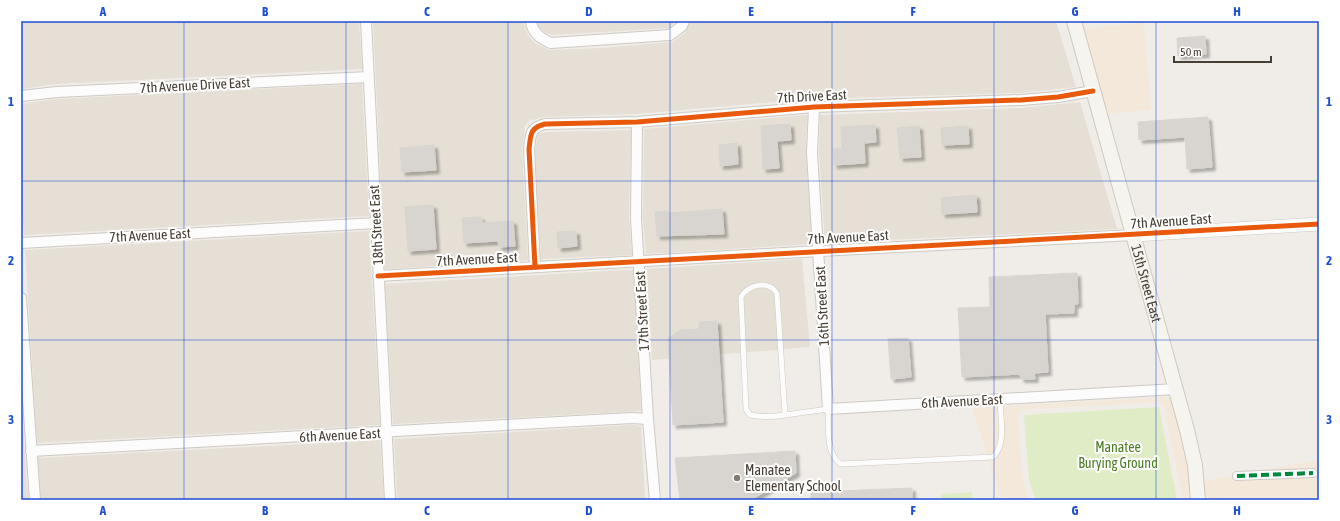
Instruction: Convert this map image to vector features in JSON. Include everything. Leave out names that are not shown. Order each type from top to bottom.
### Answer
[{"type":"main road","name":"15th Street East","points":[[1077,21],[1093,91],[1134,235],[1192,452],[1198,500]]},
{"type":"street","name":"18th Street East","points":[[366,21],[390,500]]},
{"type":"street","points":[[531,21],[534,32],[540,38],[551,43],[670,35],[678,30],[684,21]]},
{"type":"street","name":"7th Avenue Drive East","points":[[21,96],[57,92],[369,77]]},
{"type":"street","name":"7th Drive East","points":[[535,267],[529,149],[533,129],[545,124],[637,122],[814,107],[1058,98],[1093,91]]},
{"type":"street","name":"16th Street East","points":[[814,107],[812,152],[828,409]]},
{"type":"street","name":"17th Street East","points":[[637,122],[636,219],[640,262],[648,419],[655,500]]},
{"type":"street","name":"7th Avenue East","points":[[21,243],[376,223]]},
{"type":"street","name":"7th Avenue East","points":[[378,276],[1319,224]]},
{"type":"street","points":[[21,298],[24,404],[31,451],[35,500]]},
{"type":"street","name":"6th Avenue East","points":[[828,409],[1176,389]]},
{"type":"street","name":"6th Avenue East","points":[[31,451],[624,418],[648,419]]},
{"type":"street","points":[[1238,476],[1313,473]]},
{"type":"lane","name":"6th Avenue East","points":[[785,415],[777,294],[774,288],[769,286],[751,286],[744,290],[741,297],[746,409],[750,415],[785,415],[828,409]]},
{"type":"lane","points":[[828,409],[831,453],[835,461],[841,464],[993,457],[998,452],[1001,444],[1000,399]]},
{"type":"shaded area","points":[[21,21],[359,21],[362,69],[56,84],[21,89]]},
{"type":"shaded area","points":[[373,21],[524,21],[529,37],[536,44],[550,50],[602,48],[672,42],[686,32],[691,21],[1056,21],[1076,87],[1020,93],[808,99],[637,114],[544,117],[533,120],[531,119],[524,127],[522,149],[528,260],[385,269]]},
{"type":"shaded area","points":[[537,21],[676,21],[668,28],[552,35],[544,32],[539,27]]},
{"type":"shaded area","points":[[1144,22],[1151,110],[1107,114],[1083,29]]},
{"type":"shaded area","points":[[362,84],[369,216],[24,235],[21,199],[21,104],[57,99]]},
{"type":"shaded area","points":[[1080,102],[1117,229],[825,243],[819,152],[820,115],[1021,108]]},
{"type":"shaded area","points":[[807,115],[806,153],[812,244],[646,254],[643,219],[644,129]]},
{"type":"shaded area","points":[[631,130],[629,219],[632,255],[541,259],[535,150],[538,134],[546,132]]},
{"type":"shaded area","points":[[369,231],[380,425],[37,443],[25,250]]},
{"type":"shaded area","points":[[802,259],[810,347],[652,360],[647,269]]},
{"type":"shaded area","points":[[634,270],[641,411],[393,424],[385,284]]},
{"type":"shaded area","points":[[1171,397],[1186,453],[1191,500],[1183,500],[1164,406],[1161,402],[1020,410],[1018,416],[1023,483],[1030,500],[1001,500],[972,408]]},
{"type":"shaded area","points":[[22,412],[28,500],[21,500]]},
{"type":"shaded area","points":[[632,425],[641,426],[645,500],[397,500],[394,439]]},
{"type":"shaded area","points":[[380,440],[384,500],[41,500],[38,458]]},
{"type":"shaded area","points":[[1319,460],[1319,500],[1205,500],[1203,481]]},
{"type":"green space","name":"Manatee Burying Ground","points":[[1159,407],[1177,500],[1036,500],[1029,480],[1024,415]]},
{"type":"green space","points":[[972,492],[973,500],[941,500],[941,494]]},
{"type":"building","points":[[1205,36],[1206,54],[1178,56],[1177,38]]},
{"type":"building","points":[[1208,117],[1212,167],[1187,169],[1185,137],[1139,140],[1138,122]]},
{"type":"building","points":[[790,124],[791,140],[777,141],[779,168],[763,169],[761,126]]},
{"type":"building","points":[[875,125],[876,142],[864,143],[865,163],[834,165],[833,149],[842,148],[841,127]]},
{"type":"building","points":[[919,126],[921,157],[900,158],[897,128]]},
{"type":"building","points":[[968,126],[969,144],[942,145],[941,128]]},
{"type":"building","points":[[737,143],[738,164],[720,166],[719,145]]},
{"type":"building","points":[[434,145],[436,170],[402,172],[400,148]]},
{"type":"building","points":[[976,195],[977,212],[942,214],[941,198]]},
{"type":"building","points":[[433,205],[436,249],[408,251],[405,207]]},
{"type":"building","points":[[722,209],[724,234],[657,236],[655,212],[667,211],[668,213]]},
{"type":"building","points":[[481,217],[482,223],[513,221],[515,246],[499,247],[498,241],[464,243],[462,218]]},
{"type":"building","points":[[576,231],[577,246],[558,248],[557,232]]},
{"type":"building","points":[[1077,273],[1078,304],[1074,304],[1074,313],[1045,314],[1048,372],[1034,373],[1035,379],[1021,379],[1020,374],[962,377],[958,308],[990,307],[989,277]]},
{"type":"building","points":[[717,321],[723,422],[673,425],[668,338],[681,330],[699,329],[699,322]]},
{"type":"building","points":[[908,338],[911,377],[891,379],[888,339]]},
{"type":"building","points":[[795,451],[796,473],[751,500],[680,500],[675,458]]},
{"type":"building","points":[[912,488],[912,500],[811,500],[811,492]]},
{"type":"marked path","points":[[1237,476],[1313,473]]},
{"type":"cycle path","points":[[535,267],[529,149],[533,130],[545,124],[637,122],[814,107],[1021,100],[1058,97],[1093,91]]},
{"type":"cycle path","points":[[378,276],[1319,224]]},
{"type":"place","name":"Manatee Elementary School","points":[[737,478]]}]
